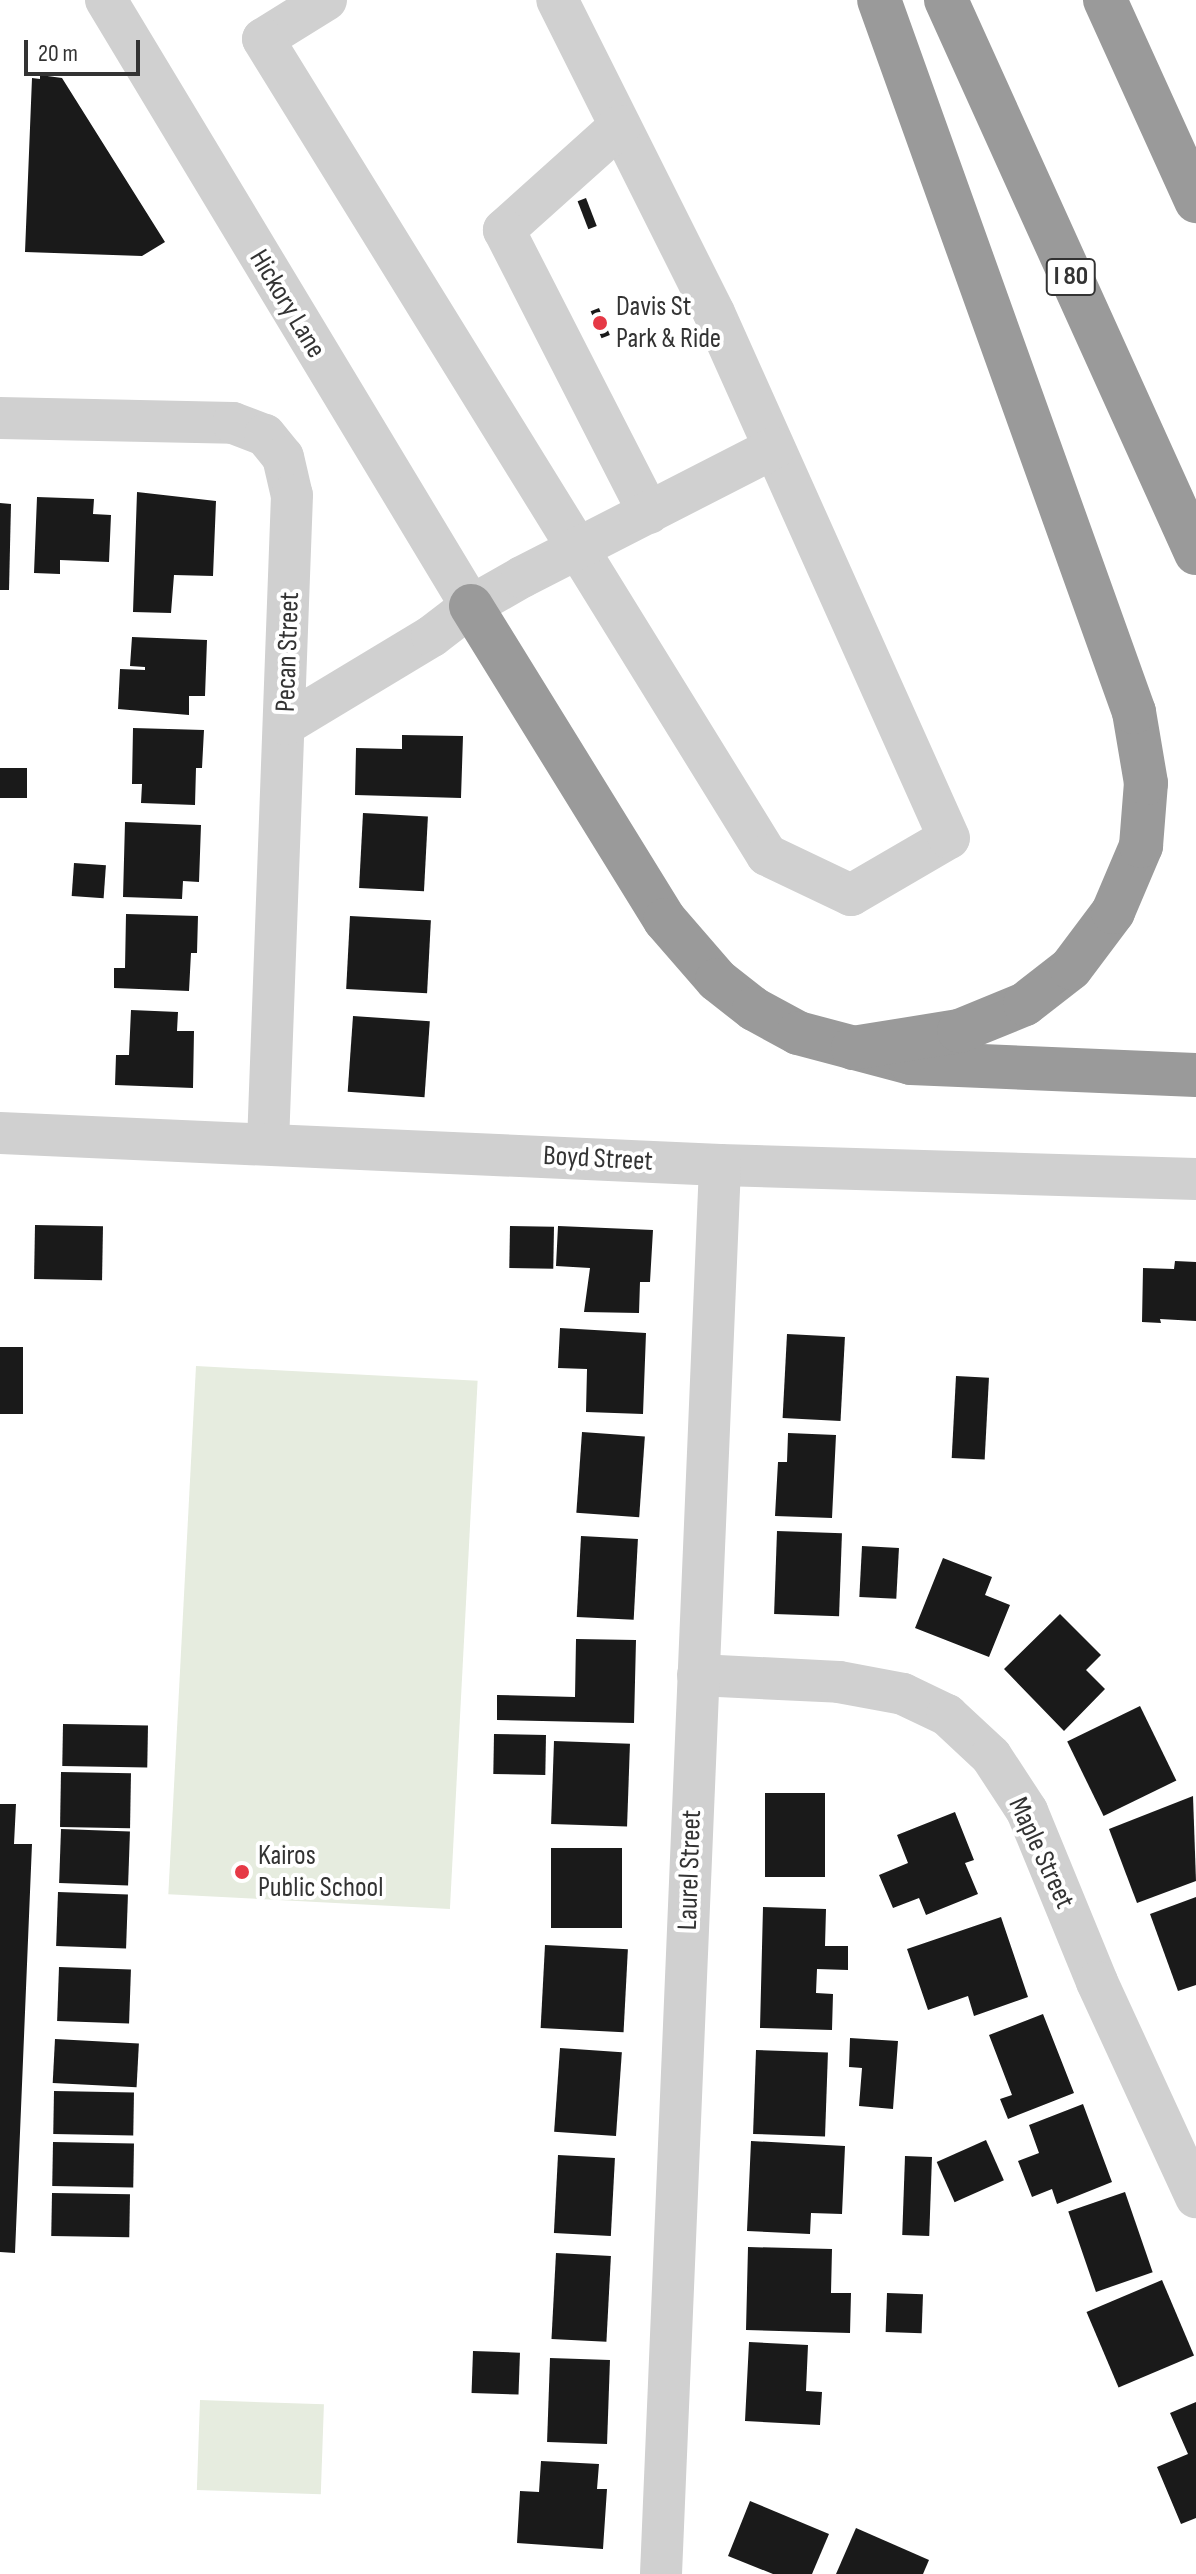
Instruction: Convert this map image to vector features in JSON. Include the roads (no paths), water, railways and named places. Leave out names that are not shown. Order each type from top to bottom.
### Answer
[{"type":"highway","points":[[853,1048],[959,1031],[1025,1004],[1071,968],[1113,912],[1141,846],[1146,783],[1134,712],[879,0]]},
{"type":"highway","name":"I 80","points":[[946,0],[1196,553]]},
{"type":"highway","points":[[1105,0],[1196,201]]},
{"type":"highway","points":[[471,606],[665,920],[717,980],[754,1009],[798,1033],[911,1063],[1196,1075]]},
{"type":"street","name":"Hickory Lane","points":[[106,0],[471,606]]},
{"type":"street","points":[[326,0],[263,39],[767,855],[851,895],[949,838],[714,313],[557,0]]},
{"type":"street","points":[[620,126],[504,230],[649,513]]},
{"type":"street","name":"Pecan Street","points":[[0,418],[233,423],[265,435],[283,457],[292,495],[286,724],[268,1143]]},
{"type":"street","points":[[286,724],[432,636],[471,606],[522,577],[774,448]]},
{"type":"street","name":"Boyd Street","points":[[0,1133],[720,1165],[1196,1179]]},
{"type":"street","name":"Laurel Street","points":[[661,2574],[720,1165]]},
{"type":"street","name":"Maple Street","points":[[698,1675],[839,1682],[903,1694],[947,1715],[991,1756],[1027,1811],[1097,1982],[1196,2197]]},
{"type":"place","name":"Davis St Park & Ride","points":[[600,323]]},
{"type":"place","name":"Kairos Public School","points":[[242,1872]]}]
